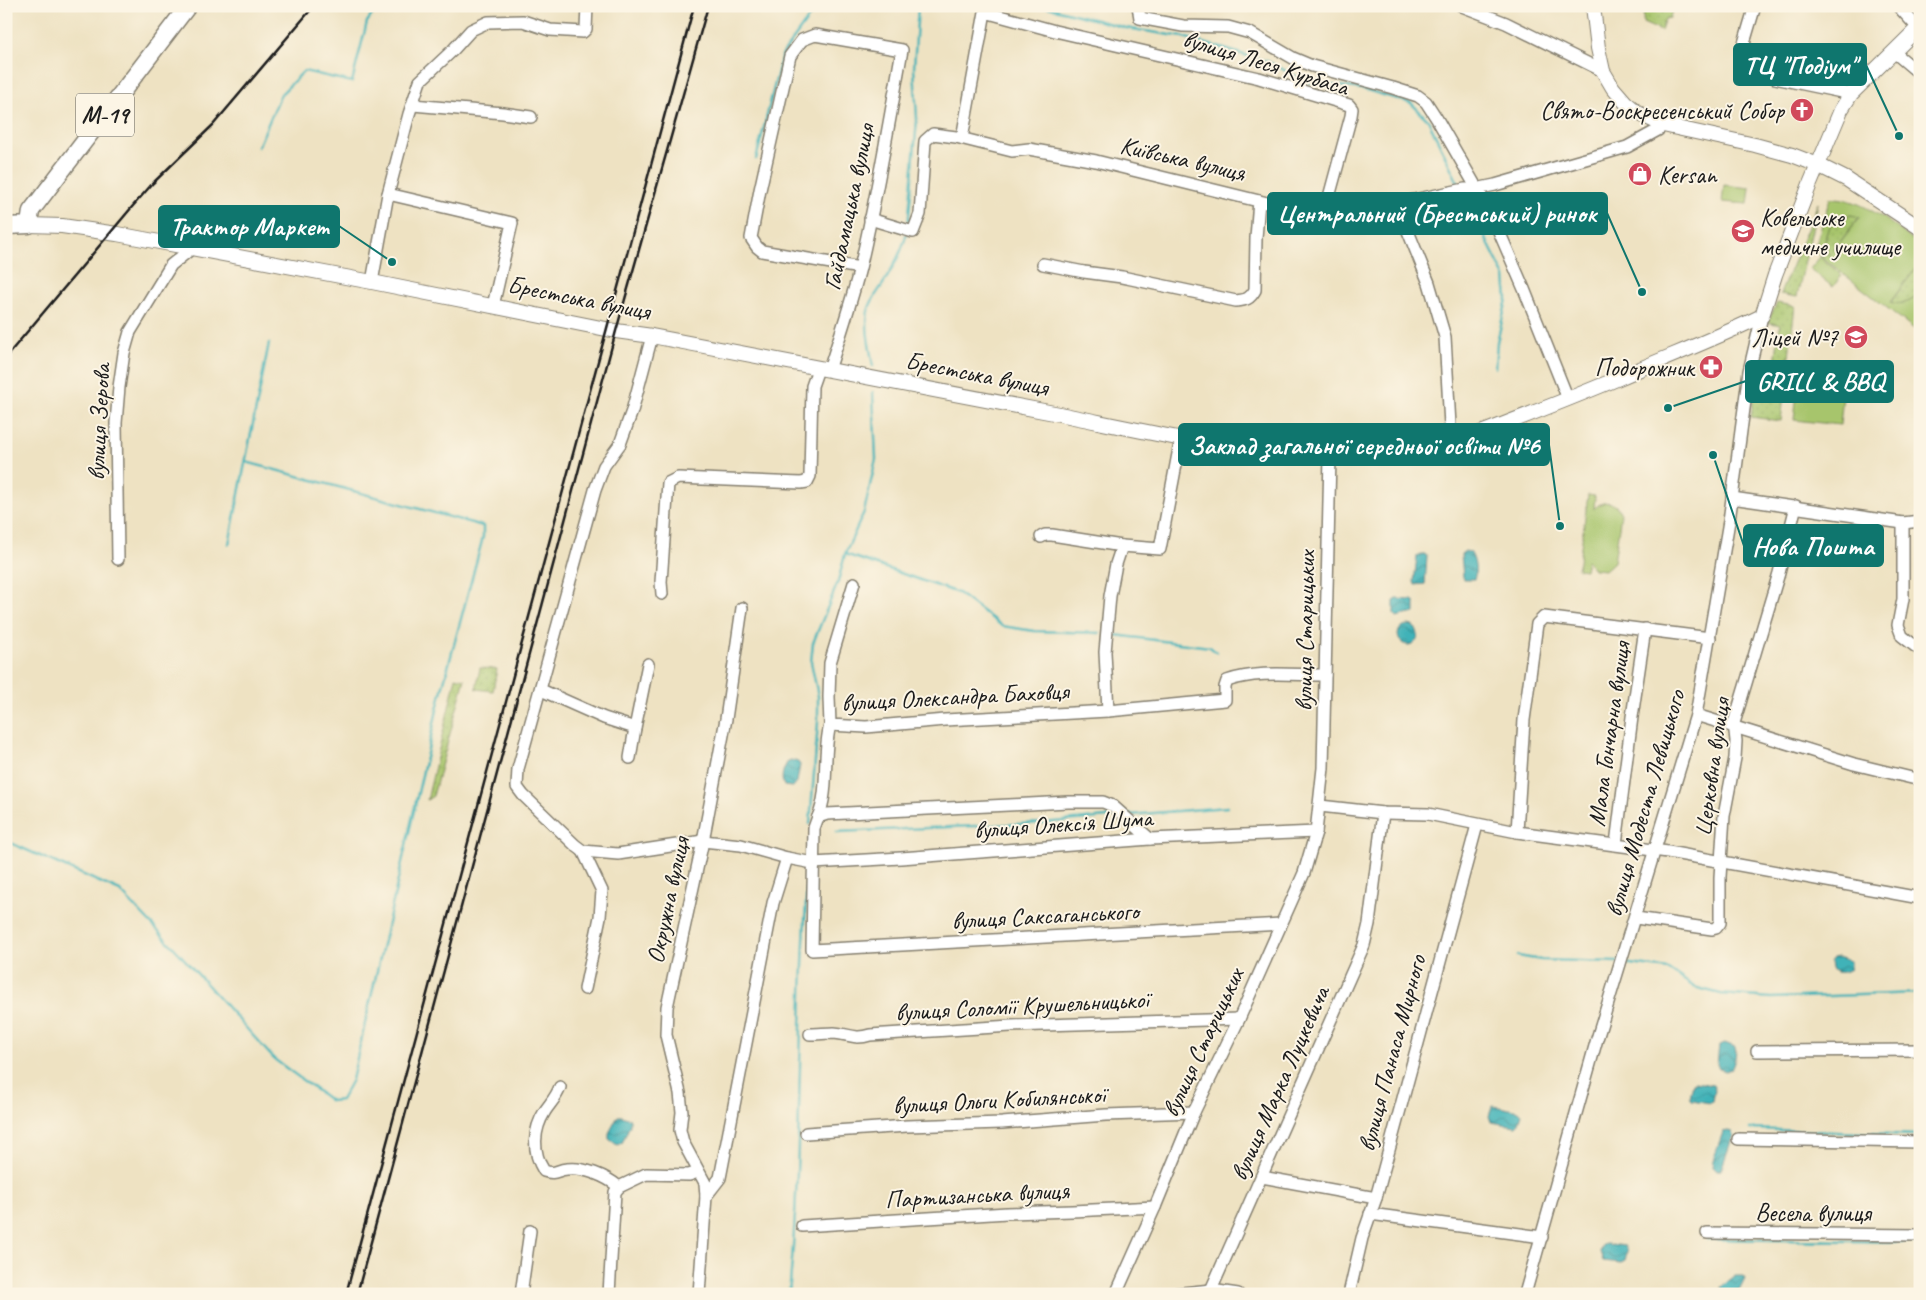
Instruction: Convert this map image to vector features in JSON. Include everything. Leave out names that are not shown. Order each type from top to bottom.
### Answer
[{"type":"highway","name":"М-19","points":[[29,225],[31,211],[188,6]]},
{"type":"highway","name":"Брестська вулиця","points":[[6,226],[29,225]]},
{"type":"main road","points":[[1593,6],[1598,48],[1603,68],[1613,88],[1638,113],[1663,125],[1755,145],[1792,155],[1818,165],[1846,179],[1920,228]]},
{"type":"main road","points":[[1762,316],[1775,275],[1838,117],[1851,94],[1919,27]]},
{"type":"main road","name":"Брестська вулиця","points":[[29,225],[62,226],[90,230],[372,282],[616,331],[652,336],[1181,438],[1286,454],[1330,456],[1385,454],[1420,450],[1451,443],[1568,399],[1762,316]]},
{"type":"street","points":[[372,282],[388,194],[420,82],[471,30],[488,22],[512,20],[563,32],[583,32],[586,29],[587,6]]},
{"type":"street","name":"вулиця Леся Курбаса","points":[[1138,6],[1140,18],[1183,26],[1228,27],[1250,33],[1293,58],[1418,96],[1426,102],[1491,213],[1508,249],[1568,399]]},
{"type":"street","points":[[1462,6],[1506,23],[1599,69],[1603,68]]},
{"type":"street","points":[[1755,6],[1744,43],[1754,60],[1775,78],[1851,94]]},
{"type":"street","points":[[1898,6],[1919,27]]},
{"type":"street","name":"вулиця Леся Курбаса","points":[[962,138],[985,12],[1055,31],[1259,78],[1349,105],[1352,109],[1351,116],[1329,197],[1333,214]]},
{"type":"street","name":"Гайдамацька вулиця","points":[[662,594],[661,582],[668,483],[678,478],[687,478],[800,484],[807,482],[810,476],[812,386],[823,370],[844,326],[860,268],[902,50],[815,35],[802,40],[790,56],[751,238],[756,247],[762,251],[860,268]]},
{"type":"street","points":[[1894,52],[1920,74]]},
{"type":"street","points":[[413,105],[531,117]]},
{"type":"street","name":"Київська вулиця","points":[[870,219],[912,232],[916,227],[920,214],[925,141],[933,134],[962,138],[1012,151],[1029,149],[1096,161],[1259,201],[1314,213],[1333,214],[1360,212],[1465,189],[1476,189],[1627,147],[1658,130],[1663,125]]},
{"type":"street","points":[[388,194],[512,222],[493,306]]},
{"type":"street","points":[[1043,264],[1122,277],[1236,301],[1245,300],[1252,297],[1255,290],[1259,201]]},
{"type":"street","points":[[1397,204],[1429,283],[1445,337],[1451,443]]},
{"type":"street","name":"вулиця Зерова","points":[[118,559],[116,424],[124,353],[130,332],[171,265],[191,249]]},
{"type":"street","name":"вулиця Модеста Левицького","points":[[1525,1294],[1620,963],[1636,918],[1696,715],[1732,498],[1748,371],[1762,316]]},
{"type":"street","points":[[585,989],[600,917],[602,891],[583,851],[574,845],[542,814],[517,787],[518,769],[595,490],[604,466],[620,444],[632,411],[652,336]]},
{"type":"street","points":[[1041,537],[1045,534],[1122,546],[1160,549],[1181,438]]},
{"type":"street","name":"вулиця Старицьких","points":[[1116,1294],[1155,1207],[1194,1112],[1304,873],[1316,832],[1323,768],[1330,456]]},
{"type":"street","points":[[1732,498],[1903,522],[1920,521]]},
{"type":"street","name":"Церковна вулиця","points":[[1636,918],[1712,929],[1716,928],[1720,923],[1724,816],[1735,758],[1734,723],[1757,642],[1780,574],[1796,506]]},
{"type":"street","points":[[1903,522],[1903,599],[1898,625],[1902,636],[1920,650]]},
{"type":"street","points":[[1108,711],[1106,652],[1110,596],[1116,564],[1122,546]]},
{"type":"street","name":"вулиця Олександра Баховця","points":[[854,583],[830,663],[830,725],[866,727],[1108,711],[1225,700],[1227,681],[1234,678],[1273,675],[1325,675]]},
{"type":"street","name":"Окружна вулиця","points":[[699,1294],[706,1196],[705,1183],[682,1142],[680,1130],[682,1112],[680,1093],[666,1035],[667,1007],[703,841],[726,719],[742,608]]},
{"type":"street","points":[[1517,832],[1524,720],[1537,624],[1544,617],[1710,638]]},
{"type":"street","name":"Мала Гончарна вулиця","points":[[1616,844],[1645,629]]},
{"type":"street","points":[[630,758],[648,664]]},
{"type":"street","points":[[541,690],[604,718],[635,728]]},
{"type":"street","points":[[1696,715],[1854,764],[1920,780]]},
{"type":"street","points":[[813,862],[815,848],[814,828],[822,809],[826,737],[830,725]]},
{"type":"street","points":[[818,817],[827,814],[1058,802],[1103,802],[1113,806],[1150,839]]},
{"type":"street","points":[[1320,806],[1383,813]]},
{"type":"street","name":"Церковна вулиця","points":[[1383,813],[1428,814],[1517,832],[1656,850],[1920,898]]},
{"type":"street","name":"вулиця Марка Луцкевича","points":[[1212,1290],[1364,945],[1374,890],[1383,813]]},
{"type":"street","name":"вулиця Панаса Мирного","points":[[1349,1294],[1362,1238],[1376,1198],[1477,824]]},
{"type":"street","name":"вулиця Олексія Шума","points":[[583,851],[618,854],[703,841],[740,845],[787,858],[813,862],[901,858],[1150,839],[1316,832]]},
{"type":"street","name":"Окружна вулиця","points":[[706,1196],[720,1178],[773,903],[787,858]]},
{"type":"street","name":"вулиця Саксаганського","points":[[813,862],[812,950],[1281,924]]},
{"type":"street","name":"вулиця Соломії Крушельницької","points":[[810,1034],[836,1033],[854,1038],[862,1038],[1011,1026],[1238,1019]]},
{"type":"street","points":[[1757,1050],[1920,1050]]},
{"type":"street","points":[[560,1087],[556,1098],[546,1109],[540,1121],[535,1145],[544,1171],[553,1174],[566,1169],[579,1170],[611,1180],[619,1187]]},
{"type":"street","name":"вулиця Ольги Кобилянської","points":[[806,1133],[907,1126],[1002,1123],[1106,1115],[1194,1112]]},
{"type":"street","points":[[1738,1140],[1920,1142]]},
{"type":"street","points":[[608,1294],[615,1192],[619,1187],[646,1174],[689,1176],[698,1172]]},
{"type":"street","points":[[1262,1177],[1376,1198]]},
{"type":"street","name":"Партизанська вулиця","points":[[802,1226],[1008,1213],[1155,1207]]},
{"type":"street","points":[[1370,1214],[1542,1237]]},
{"type":"street","points":[[521,1294],[530,1231]]},
{"type":"street","name":"Весела вулиця","points":[[1707,1234],[1920,1235]]},
{"type":"street","points":[[1173,1294],[1212,1290],[1238,1294]]},
{"type":"green space","points":[[1644,6],[1674,6],[1670,18],[1665,19],[1661,31],[1643,23]]},
{"type":"green space","points":[[1724,185],[1750,188],[1748,204],[1722,202]]},
{"type":"green space","points":[[1830,198],[1854,202],[1878,214],[1901,231],[1920,246],[1920,263],[1890,302],[1898,304],[1906,302],[1920,293],[1918,332],[1814,251]],"holes":[[[1851,215],[1860,217],[1829,256],[1825,242],[1828,229],[1837,220],[1844,217]]]},
{"type":"green space","points":[[1818,203],[1797,297],[1780,294]]},
{"type":"green space","points":[[1847,215],[1860,216],[1829,256],[1825,243],[1828,231],[1835,221]]},
{"type":"green space","points":[[1820,257],[1842,275],[1833,287],[1810,269]]},
{"type":"green space","points":[[1920,263],[1920,293],[1914,299],[1906,302],[1899,304],[1890,303]]},
{"type":"green space","points":[[1777,303],[1795,306],[1786,381],[1759,378],[1762,360],[1775,362],[1780,325],[1767,322]]},
{"type":"green space","points":[[1761,384],[1785,387],[1781,421],[1751,417],[1754,393],[1759,394]]},
{"type":"green space","points":[[1797,391],[1843,396],[1840,425],[1794,420]]},
{"type":"green space","points":[[1588,495],[1595,496],[1594,509],[1605,502],[1609,502],[1619,509],[1621,514],[1614,562],[1605,570],[1594,569],[1587,560],[1585,570],[1578,569]]},
{"type":"green space","points":[[480,668],[497,669],[493,691],[476,689]]},
{"type":"green space","points":[[456,677],[465,679],[433,796],[427,800]]},
{"type":"water","points":[[1465,551],[1470,552],[1473,558],[1474,579],[1464,579],[1463,577],[1461,554]]},
{"type":"water","points":[[1425,554],[1427,557],[1425,584],[1415,585],[1417,556]]},
{"type":"water","points":[[1397,599],[1415,602],[1415,613],[1396,617],[1394,614],[1394,601]]},
{"type":"water","points":[[1408,625],[1415,628],[1418,635],[1415,642],[1408,645],[1401,642],[1398,635],[1401,628]]},
{"type":"water","points":[[788,761],[798,762],[800,765],[797,782],[793,787],[784,786],[782,780],[785,767]]},
{"type":"water","points":[[1838,957],[1850,961],[1850,969],[1836,972],[1831,969],[1830,962],[1833,958]]},
{"type":"water","points":[[1725,1043],[1735,1047],[1736,1053],[1731,1069],[1726,1071],[1719,1069],[1717,1064],[1719,1045]]},
{"type":"water","points":[[1693,1083],[1713,1085],[1715,1090],[1713,1101],[1710,1103],[1692,1100],[1690,1097]]},
{"type":"water","points":[[1494,1106],[1519,1111],[1522,1114],[1519,1123],[1516,1126],[1491,1122],[1489,1116]]},
{"type":"water","points":[[618,1116],[630,1119],[630,1125],[622,1143],[617,1145],[609,1139],[609,1133]]},
{"type":"water","points":[[1723,1132],[1732,1132],[1733,1136],[1721,1170],[1716,1171],[1712,1167],[1713,1160]]},
{"type":"water","points":[[1602,1245],[1625,1246],[1627,1251],[1625,1261],[1621,1263],[1603,1261],[1600,1252]]},
{"type":"water","points":[[1735,1276],[1743,1276],[1745,1279],[1739,1291],[1725,1292],[1722,1290],[1721,1287]]},
{"type":"waterway","points":[[258,147],[281,94],[304,71],[352,82],[367,22],[378,6]]},
{"type":"waterway","points":[[756,159],[782,55],[817,6]]},
{"type":"waterway","points":[[908,227],[917,119],[914,68],[918,6]]},
{"type":"waterway","points":[[1044,6],[1126,28],[1183,37],[1269,62],[1307,82],[1363,89],[1411,103],[1428,120],[1459,185]]},
{"type":"waterway","points":[[1466,199],[1505,277],[1507,299],[1497,342],[1495,368]]},
{"type":"waterway","points":[[873,366],[867,332],[869,307],[903,247],[906,235]]},
{"type":"waterway","points":[[229,544],[269,343]]},
{"type":"waterway","points":[[810,824],[818,722],[818,696],[811,662],[813,643],[838,582],[845,554],[864,512],[876,459],[873,392]]},
{"type":"waterway","points":[[6,841],[120,891],[274,1059],[331,1101],[341,1100],[352,1080],[440,697],[483,537],[483,526],[246,462]]},
{"type":"waterway","points":[[845,554],[958,593],[1002,626],[1034,631],[1100,633]]},
{"type":"waterway","points":[[1115,635],[1210,647],[1216,652]]},
{"type":"waterway","points":[[1129,815],[1227,807]]},
{"type":"waterway","points":[[836,832],[1043,823],[1118,816]]},
{"type":"waterway","points":[[789,1294],[796,1189],[802,978],[808,873]]},
{"type":"waterway","points":[[1518,956],[1541,960],[1618,962]]},
{"type":"waterway","points":[[1623,963],[1668,969],[1694,987],[1721,994],[1771,998],[1920,993]]},
{"type":"waterway","points":[[1750,1129],[1920,1135]]},
{"type":"waterway","points":[[1707,1239],[1920,1242]]},
{"type":"railway","points":[[6,357],[153,183],[213,125],[314,6]]},
{"type":"railway","points":[[346,1294],[694,6]]},
{"type":"railway","points":[[357,1294],[616,331],[708,6]]},
{"type":"place","name":"Свято-Воскресенський Собор","points":[[1802,110]]},
{"type":"place","name":"ТЦ \"Подіум\"","points":[[1899,136]]},
{"type":"place","name":"Kersan","points":[[1640,174]]},
{"type":"place","name":"Ковельське медичне училище","points":[[1743,231]]},
{"type":"place","name":"Трактор Маркет","points":[[392,262]]},
{"type":"place","name":"Центральний (Брестський) ринок","points":[[1642,292]]},
{"type":"place","name":"Ліцей №7","points":[[1856,337]]},
{"type":"place","name":"Подорожник","points":[[1711,367]]},
{"type":"place","name":"GRILL & BBQ","points":[[1668,408]]},
{"type":"place","name":"Нова Пошта","points":[[1713,455]]},
{"type":"place","name":"Заклад загальної середньої освіти №6","points":[[1560,526]]}]
